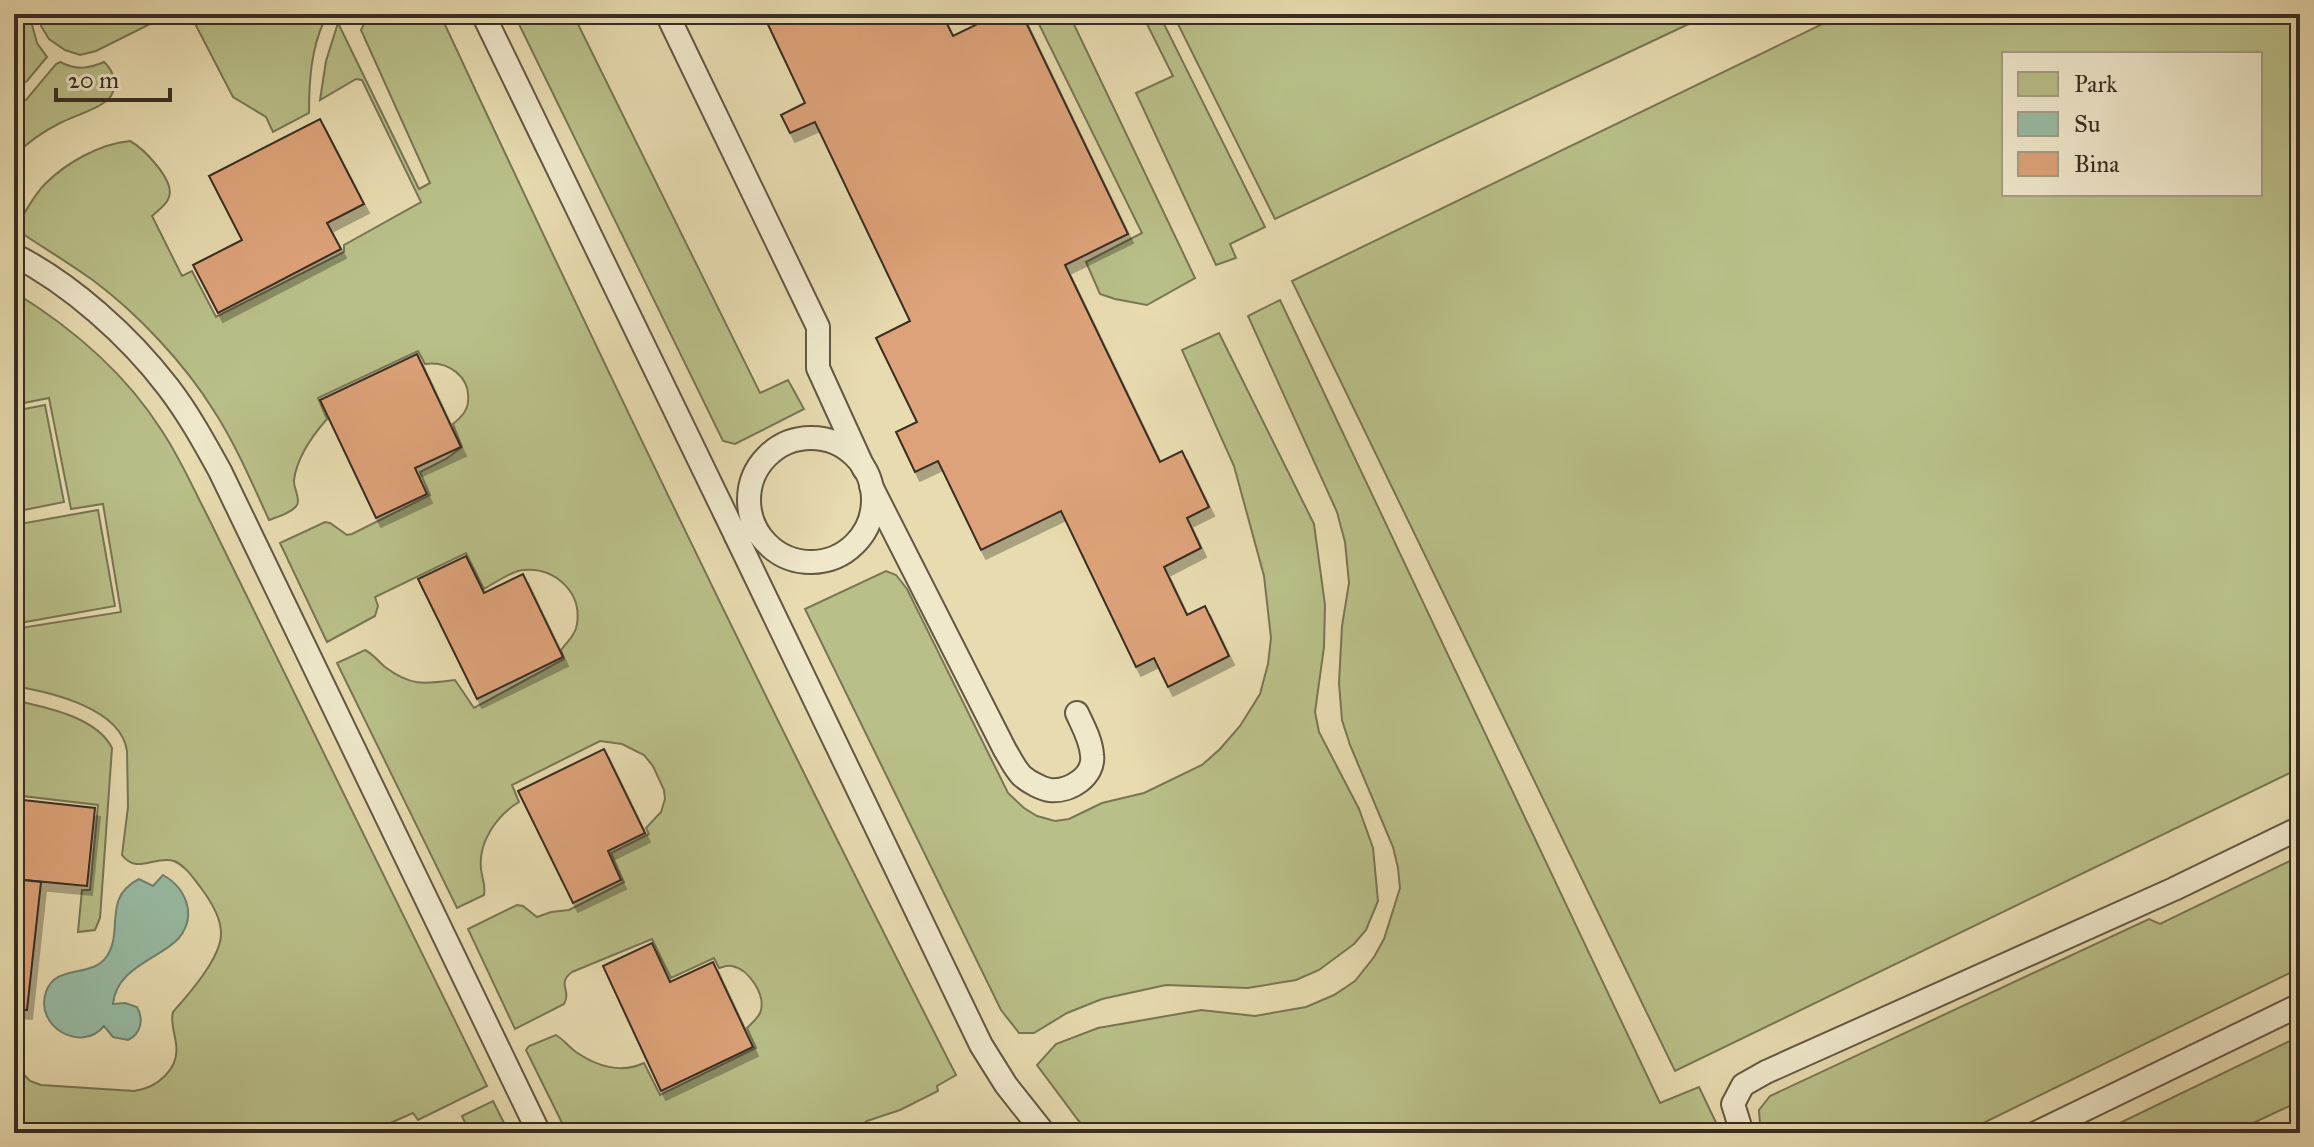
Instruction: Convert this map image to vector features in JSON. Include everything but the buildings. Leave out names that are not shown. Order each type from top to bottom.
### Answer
[{"type":"lane","points":[[483,14],[745,532],[981,1045],[1006,1085],[1044,1133]]},
{"type":"lane","points":[[667,14],[818,327],[818,368],[867,478],[1005,750],[1022,775],[1051,790],[1074,786],[1088,775],[1093,758],[1077,713]]},
{"type":"lane","points":[[14,255],[43,269],[135,348],[195,426],[220,471],[539,1133]]},
{"type":"lane","points":[[800,439],[819,439],[837,444],[853,455],[867,478],[872,504],[869,521],[848,550],[833,558],[815,562],[797,561],[780,555],[745,532],[749,490],[756,472],[767,457],[782,446],[800,439]]},
{"type":"lane","points":[[1742,1133],[1733,1104],[1743,1085],[1766,1072],[2174,889],[2300,828]]},
{"type":"lane","points":[[2036,1133],[2300,1005]]},
{"type":"green space","points":[[14,14],[29,14],[37,43],[47,57],[27,81],[14,90]]},
{"type":"green space","points":[[40,14],[170,14],[96,51],[80,55],[65,50],[49,39],[41,26]]},
{"type":"green space","points":[[190,14],[293,14],[324,21],[312,66],[309,113],[273,132],[266,117],[233,97]]},
{"type":"green space","points":[[369,14],[440,14],[693,547],[956,1075],[937,1086],[938,1091],[900,1110],[867,1121],[863,1124],[867,1133],[567,1133],[526,1050],[529,1046],[556,1035],[576,1052],[600,1065],[626,1068],[644,1063],[660,1095],[756,1048],[747,1028],[762,1006],[759,991],[745,972],[732,966],[719,968],[714,958],[671,978],[652,939],[572,972],[565,980],[564,1004],[515,1029],[468,929],[517,905],[537,917],[569,910],[624,882],[611,853],[649,834],[646,828],[661,812],[665,799],[653,766],[644,755],[622,744],[600,741],[512,785],[519,802],[503,814],[491,830],[483,849],[481,869],[484,895],[457,908],[337,663],[365,650],[385,667],[411,681],[455,680],[474,708],[564,659],[561,650],[575,631],[577,612],[571,592],[564,584],[546,573],[523,570],[484,589],[466,553],[375,597],[378,606],[375,616],[327,642],[280,543],[325,522],[347,535],[352,534],[430,495],[420,472],[462,447],[453,424],[467,406],[468,393],[462,378],[450,368],[425,364],[418,351],[318,398],[327,419],[298,463],[294,480],[297,505],[269,520],[222,424],[175,358],[111,294],[17,230],[37,194],[63,169],[95,150],[130,141],[150,157],[167,182],[170,190],[168,200],[152,216],[182,276],[192,271],[216,317],[344,252],[344,245],[421,202],[362,80],[356,79],[320,100],[326,61],[338,23],[419,189],[430,183],[361,30]]},
{"type":"green space","points":[[514,14],[573,14],[760,393],[788,380],[804,409],[735,444],[723,441]]},
{"type":"green space","points":[[1034,14],[1069,14],[1195,278],[1147,305],[1100,294],[1086,262],[1142,233]]},
{"type":"green space","points":[[1142,14],[1159,14],[1265,227],[1230,244],[1236,258],[1216,265],[1136,93],[1173,76]]},
{"type":"green space","points":[[1173,14],[1710,14],[1275,219]]},
{"type":"green space","points":[[1843,14],[2300,14],[2300,768],[1675,1071],[1292,281]]},
{"type":"green space","points":[[60,62],[82,68],[104,62],[114,78],[111,96],[95,108],[48,130],[14,156],[14,104],[26,100]]},
{"type":"green space","points":[[14,292],[56,320],[96,353],[132,390],[169,441],[487,1086],[418,1120],[413,1113],[372,1133],[14,1133],[14,1064],[30,1081],[41,1085],[134,1091],[151,1086],[165,1076],[176,1053],[173,1012],[210,964],[220,943],[221,933],[211,903],[182,866],[167,860],[134,864],[122,855],[128,807],[127,751],[122,736],[112,724],[98,713],[64,698],[14,686],[14,629],[121,612],[103,504],[71,509],[49,398],[14,405]]},
{"type":"green space","points":[[1280,300],[1660,1103],[1699,1087],[1721,1133],[1090,1133],[1037,1065],[1056,1044],[1098,1028],[1201,1010],[1255,1016],[1306,1007],[1334,995],[1355,981],[1384,939],[1400,888],[1393,847],[1342,720],[1339,683],[1342,626],[1349,583],[1345,542],[1337,512],[1248,316]]},
{"type":"green space","points":[[1219,333],[1314,524],[1325,605],[1324,647],[1315,712],[1319,732],[1359,809],[1373,848],[1378,901],[1366,930],[1354,944],[1319,970],[1296,980],[1248,988],[1166,985],[1102,999],[1067,1013],[1034,1033],[1019,1033],[1001,1010],[805,609],[886,571],[896,575],[907,589],[1008,793],[1037,816],[1055,821],[1069,819],[1102,803],[1144,793],[1202,765],[1240,726],[1260,694],[1271,638],[1264,576],[1234,466],[1182,350]]},
{"type":"green space","points":[[45,405],[64,502],[14,512],[14,411]]},
{"type":"green space","points":[[98,510],[115,606],[14,624],[14,525]]},
{"type":"green space","points":[[14,700],[83,721],[105,737],[112,748],[100,918],[95,930],[78,932],[82,890],[90,890],[98,805],[14,795]]},
{"type":"green space","points":[[2300,856],[2300,968],[1963,1133],[1765,1133],[1760,1124],[1759,1110],[1770,1096],[2149,919],[2160,924]]},
{"type":"green space","points":[[2300,1036],[2300,1101],[2232,1133],[2099,1133]]},
{"type":"green space","points":[[493,1101],[509,1133],[470,1133],[462,1116]]},
{"type":"water","points":[[163,875],[183,895],[187,903],[187,921],[178,939],[130,973],[116,992],[113,1004],[125,1003],[137,1007],[140,1016],[138,1030],[128,1040],[113,1037],[104,1026],[84,1037],[72,1037],[62,1032],[47,1016],[44,1004],[51,983],[58,977],[100,963],[112,946],[121,895],[139,879],[153,886]]}]
